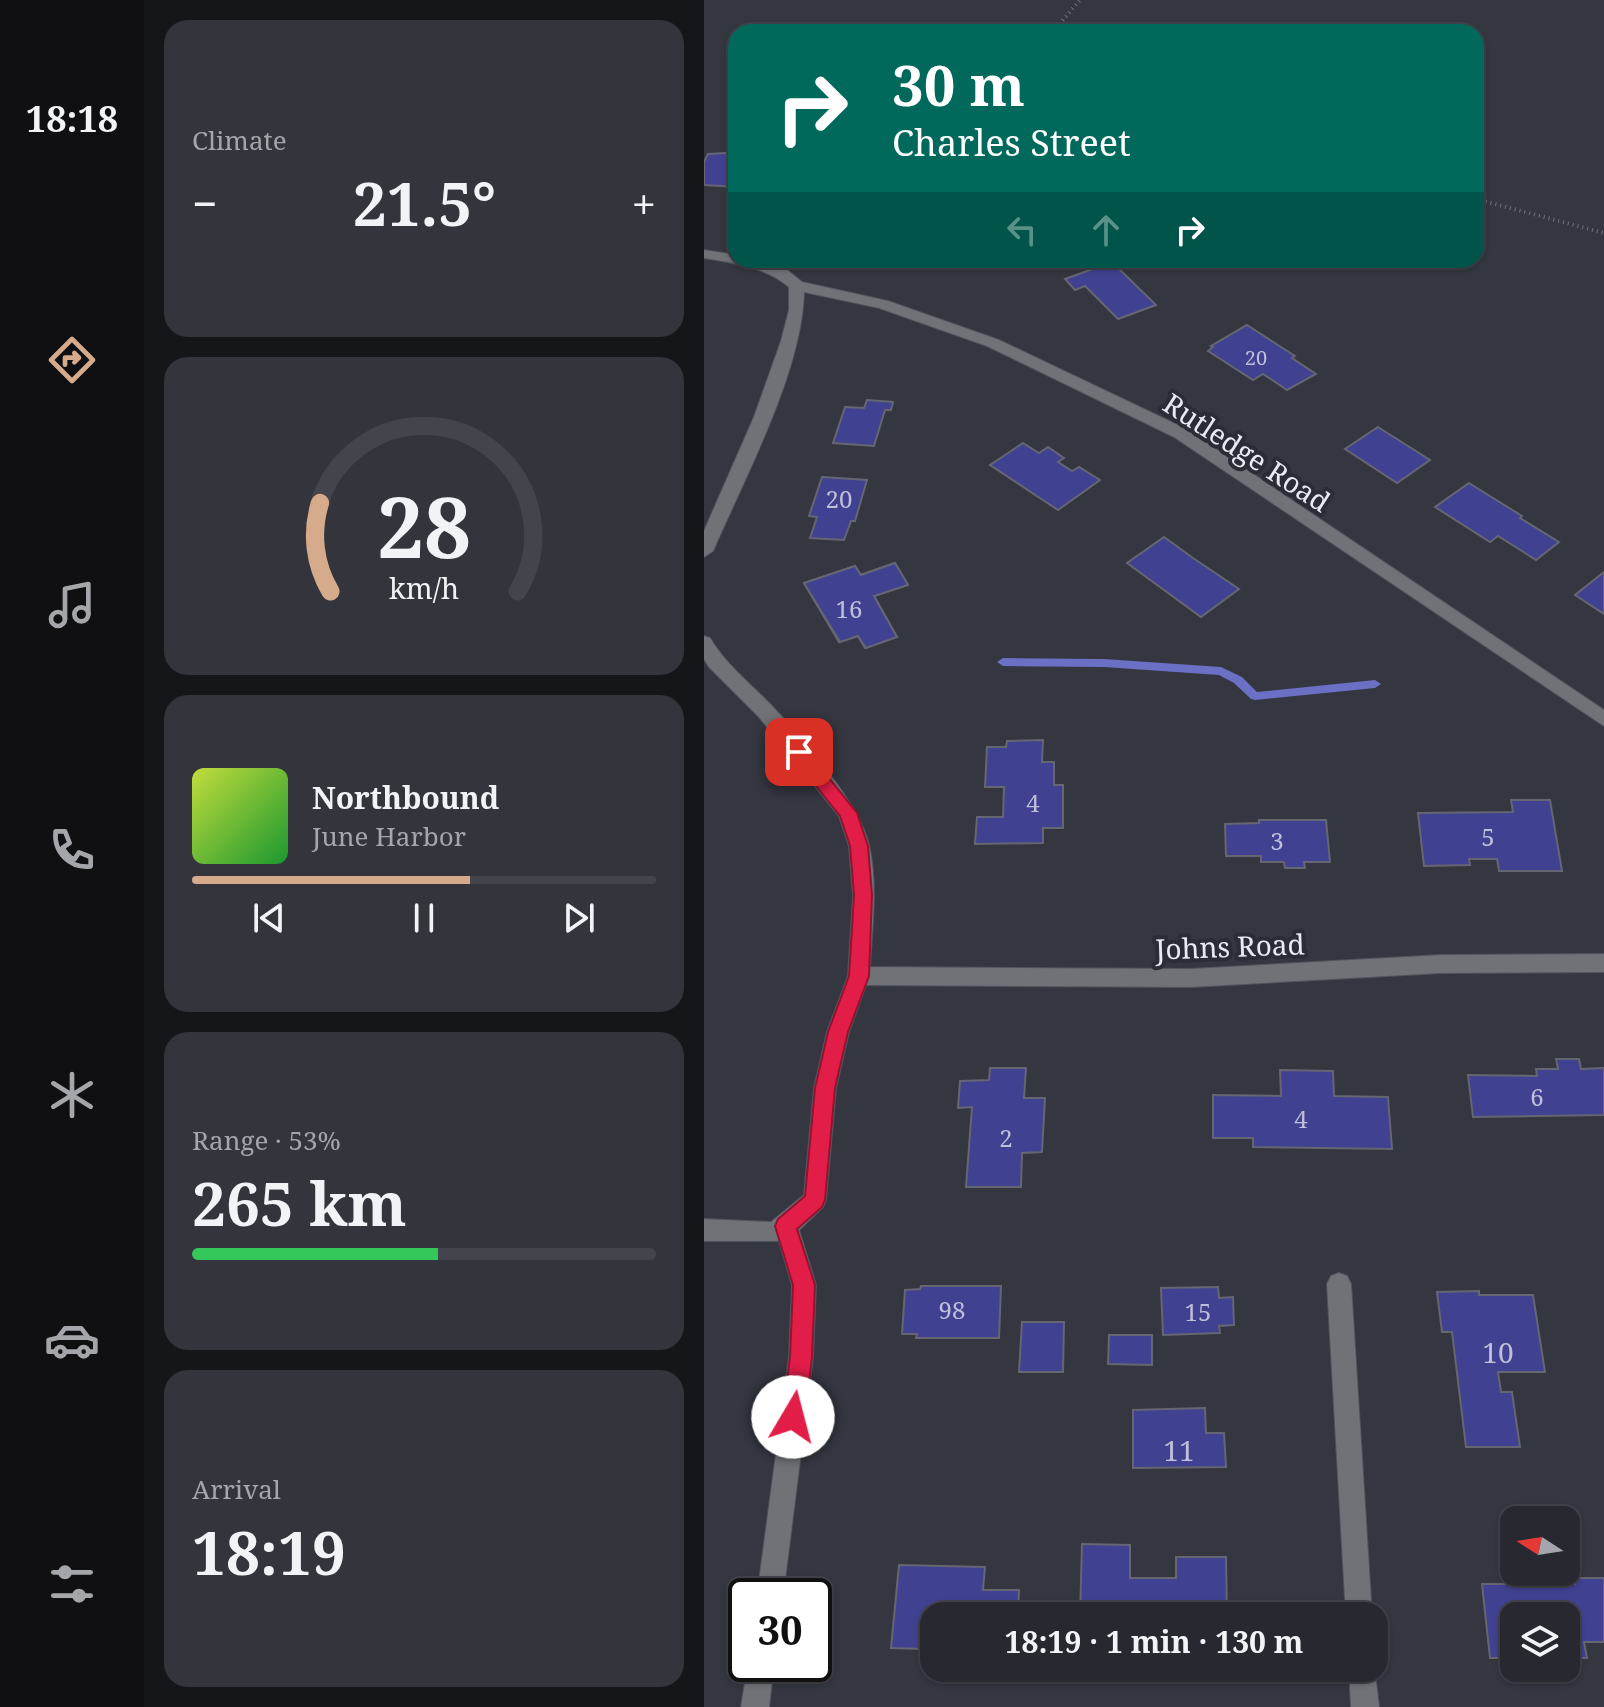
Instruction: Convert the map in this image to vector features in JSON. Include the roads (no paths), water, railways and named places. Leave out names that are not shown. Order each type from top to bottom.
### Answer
[{"type":"street","name":"Rutledge Road","points":[[704,254],[728,258]]},
{"type":"street","name":"Rutledge Road","points":[[767,268],[781,272],[797,286],[883,304],[967,332],[1180,433],[1604,719]]},
{"type":"street","points":[[704,551],[772,390],[800,302],[797,286]]},
{"type":"street","points":[[704,643],[715,662],[766,712],[848,813],[859,846],[863,895],[859,976],[838,1032],[825,1088],[815,1200],[786,1226],[773,1233],[704,1230]]},
{"type":"street","name":"Johns Road","points":[[859,976],[1191,978],[1441,964],[1604,963]]},
{"type":"street","points":[[772,1578],[801,1357],[804,1285],[786,1226]]},
{"type":"street","points":[[1339,1284],[1358,1602]]},
{"type":"street","points":[[755,1707],[758,1682]]},
{"type":"street","points":[[1363,1682],[1365,1707]]},
{"type":"waterway","points":[[1003,662],[1104,663],[1221,671],[1238,680],[1255,696],[1375,684]]}]
